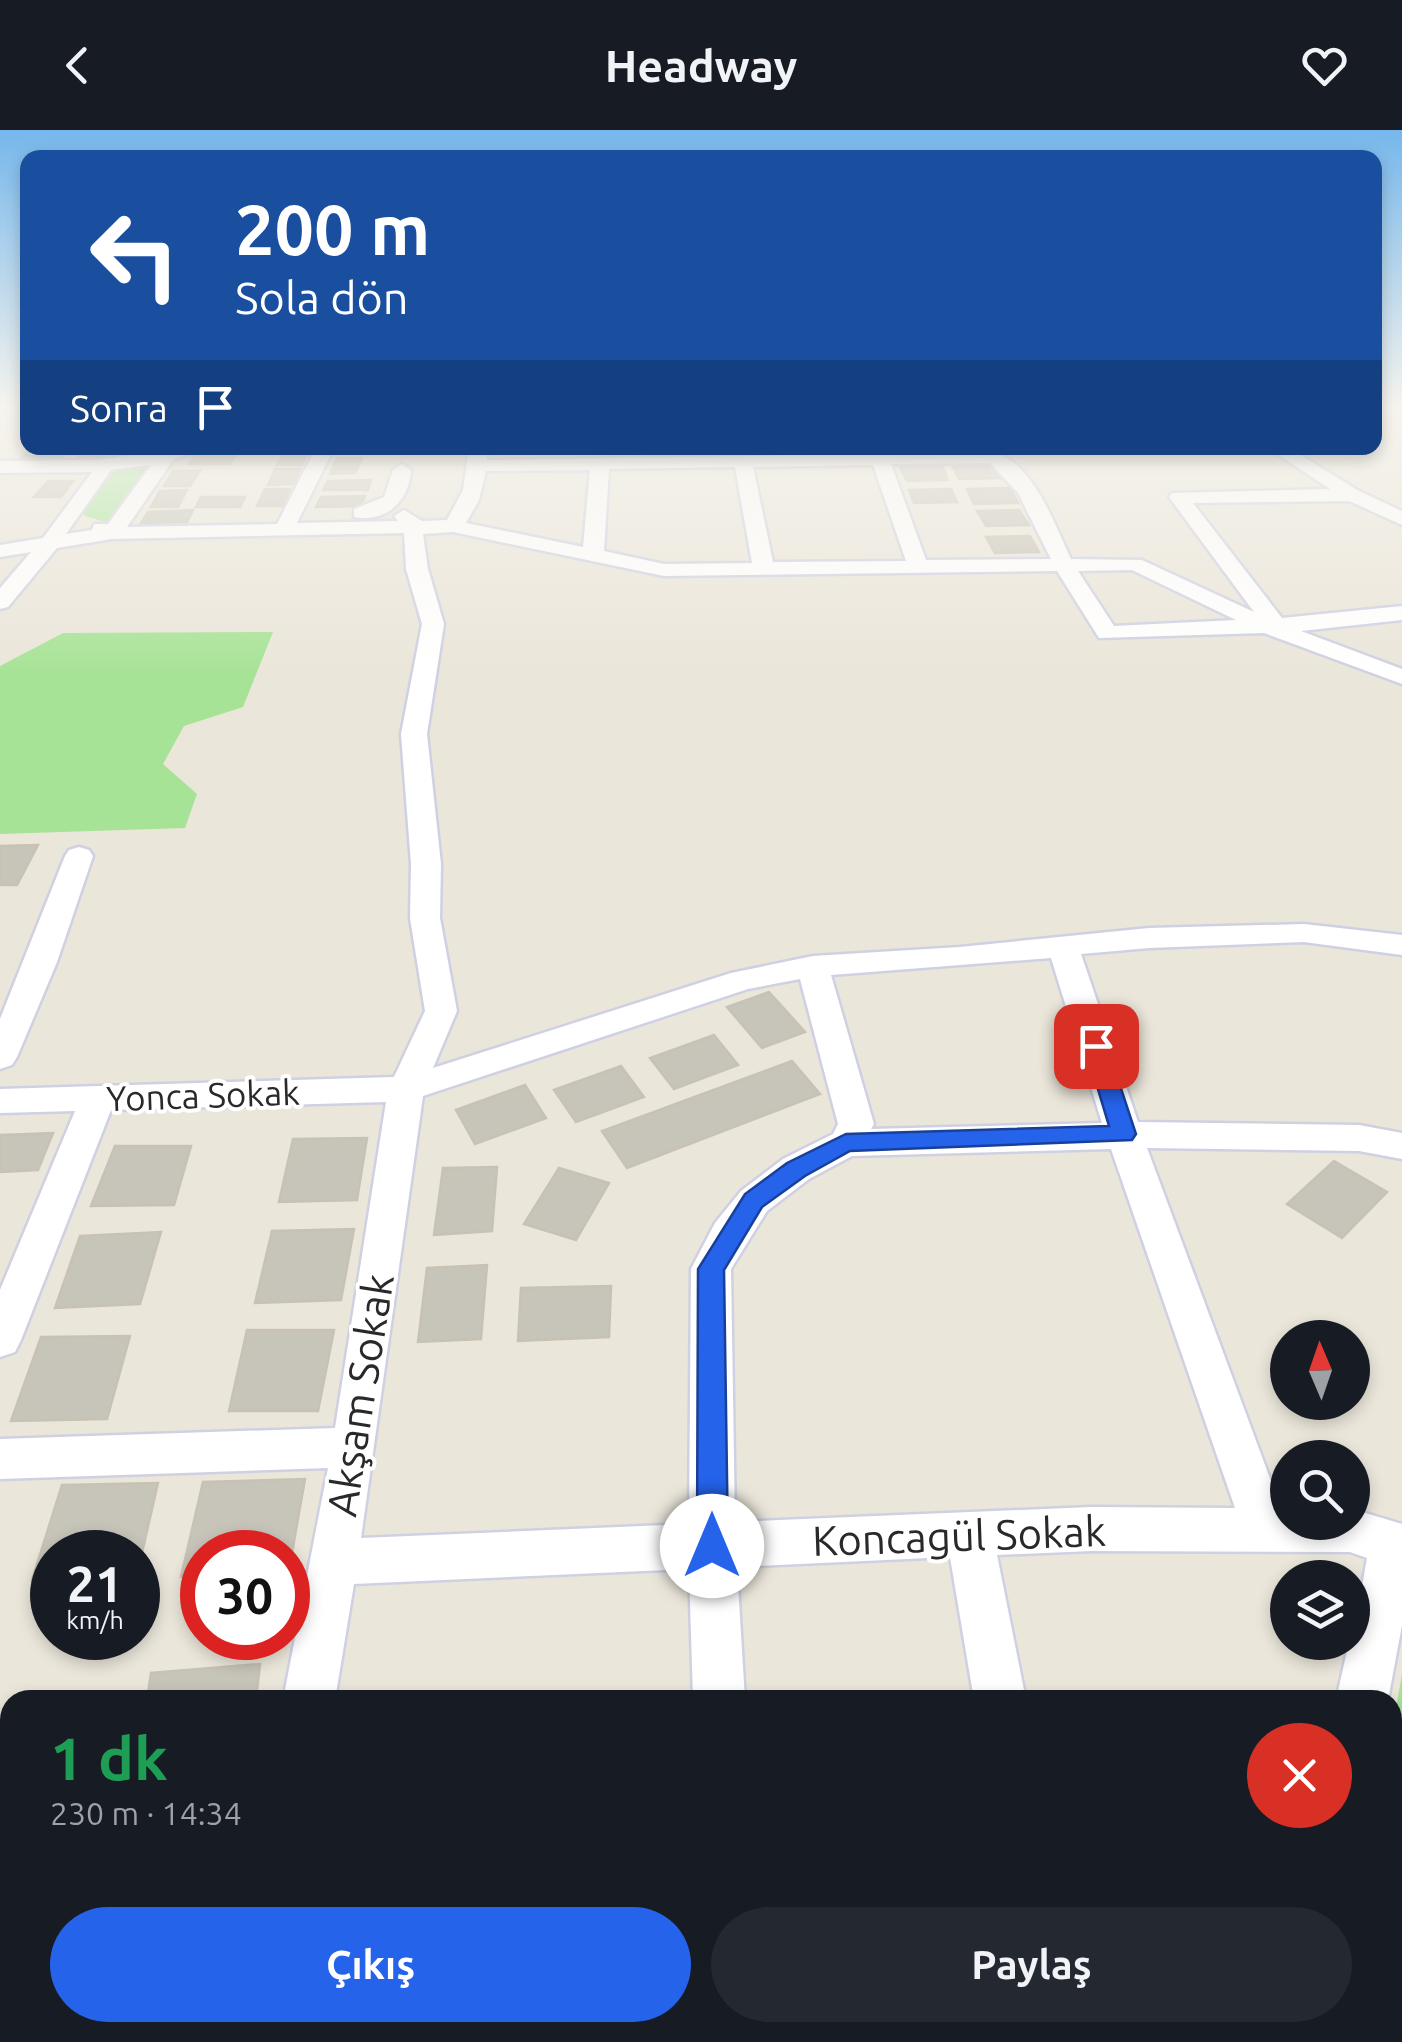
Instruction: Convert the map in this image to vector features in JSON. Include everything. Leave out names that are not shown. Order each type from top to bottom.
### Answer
[{"type":"street","points":[[0,602],[85,494]]},
{"type":"street","points":[[112,533],[139,494]]},
{"type":"street","points":[[289,522],[303,494]]},
{"type":"street","points":[[386,509],[397,494]]},
{"type":"street","points":[[453,526],[462,517],[468,494]]},
{"type":"street","points":[[593,555],[598,494]]},
{"type":"street","points":[[750,494],[764,571]]},
{"type":"street","points":[[893,494],[920,568]]},
{"type":"street","points":[[1029,494],[1064,565],[1107,632],[1270,625],[1402,613]]},
{"type":"street","points":[[1270,625],[1179,497],[1352,495],[1402,519]]},
{"type":"street","points":[[0,550],[112,533],[289,522],[386,509],[397,511],[418,527]]},
{"type":"street","points":[[72,512],[75,518],[112,533]]},
{"type":"street","points":[[289,522],[453,526],[664,570],[1135,564],[1270,625],[1402,678]]},
{"type":"street","name":"Akşam Sokak","points":[[311,1690],[354,1447],[406,1089],[441,1011],[425,918],[426,864],[414,734],[432,624],[417,569],[413,534],[418,527]]},
{"type":"street","points":[[0,1057],[41,962],[79,856]]},
{"type":"street","name":"Yonca Sokak","points":[[0,1101],[406,1089],[742,980],[813,966],[1149,938],[1304,933],[1402,945]]},
{"type":"street","points":[[1063,946],[1124,1134],[1266,1530]]},
{"type":"street","points":[[813,966],[856,1124],[846,1143]]},
{"type":"street","points":[[0,1340],[98,1099]]},
{"type":"street","points":[[719,1690],[712,1546],[711,1269],[754,1201],[796,1169],[846,1143],[1124,1134],[1359,1138],[1402,1146]]},
{"type":"street","points":[[0,1458],[354,1447]]},
{"type":"street","name":"Koncagül Sokak","points":[[334,1562],[1091,1529],[1350,1530],[1398,1545]]},
{"type":"street","points":[[969,1534],[998,1690]]},
{"type":"street","points":[[1364,1690],[1398,1545]]},
{"type":"street","points":[[704,2042],[735,2042]]},
{"type":"green space","points":[[94,494],[133,494],[112,524],[82,512]]},
{"type":"green space","points":[[273,632],[243,707],[184,726],[163,764],[197,794],[185,828],[0,834],[0,666],[63,633]]},
{"type":"building","points":[[36,494],[63,494],[61,497],[34,497]]},
{"type":"building","points":[[158,494],[185,494],[178,507],[151,507]]},
{"type":"building","points":[[263,494],[288,494],[284,506],[257,506]]},
{"type":"building","points":[[911,494],[953,494],[957,502],[914,503]]},
{"type":"building","points":[[969,494],[1013,494],[1018,503],[974,504]]},
{"type":"building","points":[[365,496],[361,506],[316,507],[321,497]]},
{"type":"building","points":[[201,497],[245,497],[240,507],[196,507]]},
{"type":"building","points":[[193,510],[187,522],[141,523],[148,512]]},
{"type":"building","points":[[1019,510],[1029,525],[986,526],[977,511]]},
{"type":"building","points":[[1030,536],[1039,552],[995,553],[986,537]]},
{"type":"building","points":[[38,845],[17,885],[0,885],[0,846]]},
{"type":"building","points":[[769,992],[805,1032],[762,1048],[727,1007]]},
{"type":"building","points":[[714,1035],[738,1065],[674,1089],[650,1058]]},
{"type":"building","points":[[792,1061],[820,1094],[627,1168],[602,1131]]},
{"type":"building","points":[[621,1066],[644,1097],[576,1122],[554,1090]]},
{"type":"building","points":[[525,1085],[546,1118],[475,1144],[456,1110]]},
{"type":"building","points":[[53,1133],[38,1170],[0,1172],[0,1135]]},
{"type":"building","points":[[367,1138],[357,1200],[279,1202],[293,1139]]},
{"type":"building","points":[[115,1146],[191,1146],[174,1205],[91,1206]]},
{"type":"building","points":[[1334,1161],[1387,1192],[1342,1238],[1287,1204]]},
{"type":"building","points":[[497,1167],[492,1231],[434,1235],[443,1168]]},
{"type":"building","points":[[559,1168],[609,1183],[576,1240],[524,1224]]},
{"type":"building","points":[[354,1229],[341,1300],[255,1303],[272,1231]]},
{"type":"building","points":[[161,1232],[140,1304],[55,1308],[80,1236]]},
{"type":"building","points":[[487,1265],[481,1339],[418,1342],[427,1268]]},
{"type":"building","points":[[611,1286],[609,1337],[518,1341],[521,1288]]},
{"type":"building","points":[[247,1330],[334,1330],[318,1411],[229,1411]]},
{"type":"building","points":[[130,1336],[107,1419],[11,1421],[41,1337]]},
{"type":"building","points":[[305,1479],[296,1530],[192,1530],[203,1482]]},
{"type":"building","points":[[158,1483],[147,1530],[48,1530],[62,1485]]},
{"type":"building","points":[[260,1664],[257,1690],[148,1690],[151,1673]]},
{"type":"route","points":[[712,1546],[711,1269],[729,1234],[754,1201],[796,1169],[846,1143],[1124,1134],[1096,1046]]}]
